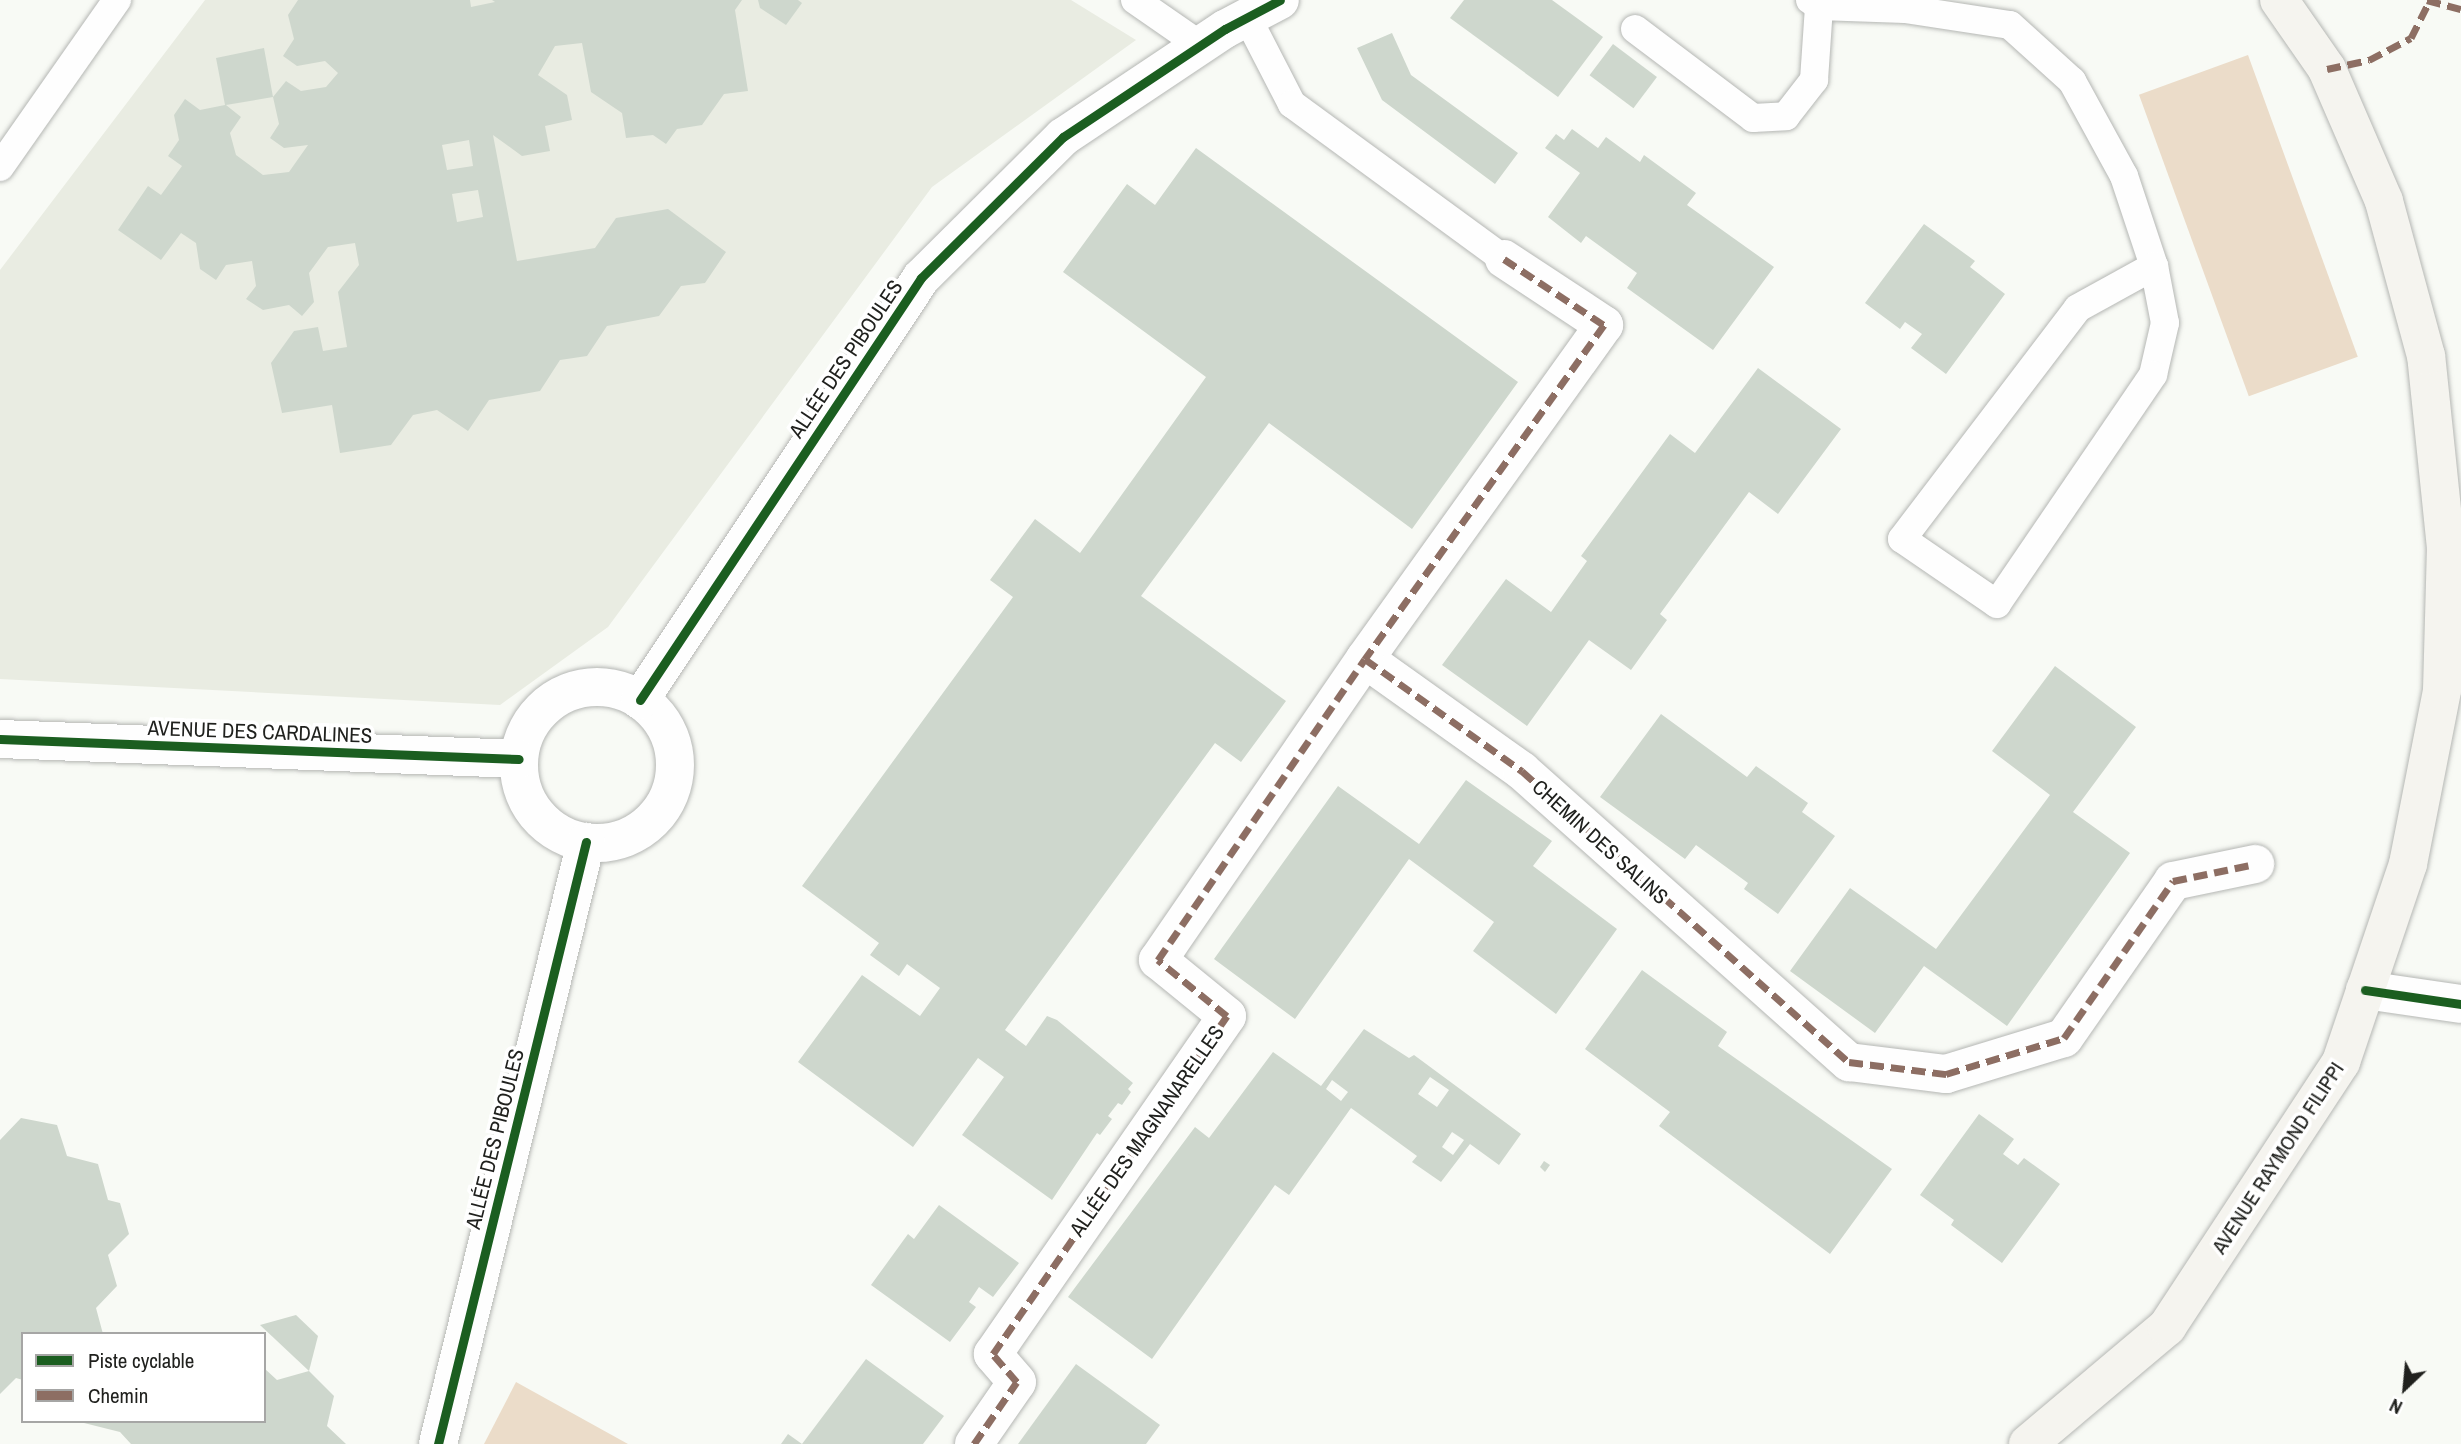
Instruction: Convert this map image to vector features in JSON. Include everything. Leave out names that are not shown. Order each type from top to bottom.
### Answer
[{"type":"main road","name":"AVENUE RAYMOND FILIPPI","points":[[2028,1444],[2167,1327],[2341,1062],[2408,864],[2442,690],[2446,548],[2426,356],[2384,201],[2327,69],[2279,0]]},
{"type":"street","name":"ALLÉE DES PIBOULES","points":[[640,700],[921,278],[1063,137],[1200,45],[1280,0]]},
{"type":"street","points":[[1365,659],[1604,325],[1504,259]]},
{"type":"street","name":"CHEMIN DES SALINS","points":[[1365,659],[1522,771],[1849,1062],[1946,1074],[2064,1038],[2173,881],[2255,864]]},
{"type":"street","name":"ALLÉE DES MAGNANARELLES","points":[[974,1444],[1017,1382],[993,1354],[1227,1016],[1158,960],[1365,659]]},
{"type":"street","points":[[596,687],[640,700],[659,718],[671,741],[675,767],[670,793],[657,816],[637,832],[612,842],[586,842],[563,836],[544,823],[529,804],[519,760],[535,716],[552,700],[596,687]]},
{"type":"street","name":"AVENUE DES CARDALINES","points":[[0,739],[519,760]]},
{"type":"street","name":"ALLÉE DES PIBOULES","points":[[438,1444],[586,842]]},
{"type":"street","points":[[2365,990],[2461,1004]]},
{"type":"lane","points":[[0,167],[117,0]]},
{"type":"lane","points":[[1135,0],[1200,45]]},
{"type":"lane","points":[[1635,29],[1753,118],[1786,116],[1814,80],[1815,3],[1905,9],[2010,26],[2073,81],[2124,176],[2154,266],[2165,323],[2153,375],[1997,604],[1902,539],[2078,308],[2154,266]]},
{"type":"lane","points":[[1247,17],[1292,104],[1504,259]]},
{"type":"shaded area","points":[[205,0],[1071,0],[1136,40],[932,187],[608,627],[500,705],[0,679],[0,270]]},
{"type":"shaded area","points":[[2248,55],[2358,357],[2249,396],[2139,95]]},
{"type":"shaded area","points":[[516,1382],[628,1444],[484,1444]]},
{"type":"building","points":[[298,0],[470,0],[471,7],[495,2],[492,0],[742,0],[735,10],[748,91],[724,94],[702,125],[677,129],[666,144],[653,135],[626,138],[622,113],[591,92],[582,43],[555,46],[538,75],[567,95],[572,120],[545,126],[550,151],[522,156],[493,135],[517,261],[595,248],[616,218],[668,209],[726,252],[705,283],[681,286],[659,316],[607,326],[587,356],[560,360],[540,391],[489,400],[468,431],[437,410],[413,415],[391,445],[340,453],[332,405],[282,413],[271,363],[294,331],[318,327],[323,351],[347,347],[338,292],[359,265],[355,243],[328,247],[309,273],[314,302],[302,316],[289,305],[263,310],[246,299],[256,286],[252,261],[226,265],[216,280],[200,269],[196,243],[181,233],[161,260],[118,230],[148,186],[161,195],[182,166],[168,156],[179,140],[174,115],[185,99],[200,110],[225,105],[216,58],[264,48],[273,97],[286,81],[301,91],[326,87],[338,73],[325,61],[297,66],[283,56],[294,39],[288,15]],"holes":[[[273,97],[279,124],[270,138],[284,148],[308,145],[289,172],[263,175],[236,155],[230,133],[241,117],[226,105]],[[469,140],[473,166],[447,170],[442,145]],[[478,190],[483,217],[457,222],[452,194]]]},
{"type":"building","points":[[758,0],[798,0],[802,3],[786,25],[760,8]]},
{"type":"building","points":[[1464,0],[1552,0],[1603,37],[1558,97],[1450,18]]},
{"type":"building","points":[[1392,33],[1411,75],[1518,153],[1495,184],[1382,100],[1357,48]]},
{"type":"building","points":[[1613,44],[1657,77],[1633,108],[1590,75]]},
{"type":"building","points":[[1572,129],[1598,148],[1606,137],[1640,162],[1644,155],[1696,193],[1687,205],[1774,267],[1713,350],[1627,288],[1637,273],[1586,236],[1581,243],[1548,217],[1580,173],[1545,148],[1556,134],[1564,140]]},
{"type":"building","points":[[1196,148],[1518,382],[1412,529],[1269,423],[1141,596],[1286,701],[1241,762],[1215,743],[1005,1030],[1026,1046],[1047,1016],[1057,1020],[1133,1083],[1128,1089],[1131,1092],[1122,1105],[1118,1103],[1108,1116],[1112,1119],[1100,1135],[1097,1133],[1052,1200],[962,1135],[1004,1077],[978,1058],[913,1147],[798,1062],[862,975],[920,1016],[940,988],[907,964],[899,976],[870,955],[879,943],[802,886],[1013,597],[990,580],[1035,519],[1080,553],[1206,377],[1063,272],[1127,184],[1155,205]]},
{"type":"building","points":[[1924,224],[1975,261],[1970,267],[2005,294],[1946,374],[1911,348],[1922,334],[1905,322],[1900,329],[1865,303]]},
{"type":"building","points":[[1758,368],[1841,429],[1778,514],[1749,492],[1660,614],[1667,620],[1631,670],[1589,640],[1527,726],[1442,665],[1506,579],[1551,612],[1587,561],[1581,556],[1670,434],[1695,453]]},
{"type":"building","points":[[2055,666],[2136,727],[2073,812],[2130,853],[2007,1026],[1924,966],[1875,1033],[1790,971],[1850,888],[1936,949],[2050,795],[1992,751]]},
{"type":"building","points":[[1661,714],[1747,777],[1756,766],[1808,803],[1802,812],[1835,836],[1778,914],[1744,889],[1748,883],[1696,845],[1685,859],[1600,797]]},
{"type":"building","points":[[1466,780],[1552,841],[1533,866],[1617,929],[1556,1014],[1473,951],[1494,922],[1409,859],[1295,1019],[1214,959],[1338,786],[1419,844]]},
{"type":"building","points":[[1642,970],[1727,1032],[1718,1046],[1892,1169],[1830,1254],[1659,1126],[1670,1112],[1585,1049]]},
{"type":"building","points":[[1364,1029],[1409,1058],[1414,1055],[1521,1134],[1499,1165],[1470,1144],[1441,1182],[1412,1162],[1417,1156],[1351,1108],[1289,1195],[1275,1185],[1152,1359],[1068,1297],[1195,1127],[1209,1138],[1273,1052],[1321,1086]],"holes":[[[1430,1077],[1449,1090],[1437,1107],[1418,1094]],[[1332,1080],[1348,1092],[1341,1101],[1326,1089]],[[1452,1132],[1464,1140],[1453,1155],[1442,1147]]]},
{"type":"building","points":[[1979,1114],[2014,1139],[2003,1154],[2018,1165],[2024,1158],[2060,1184],[2002,1263],[1951,1225],[1954,1220],[1920,1195]]},
{"type":"building","points":[[21,1118],[57,1125],[67,1156],[98,1164],[108,1200],[120,1203],[129,1234],[108,1255],[117,1286],[96,1308],[102,1332],[21,1332],[21,1379],[16,1378],[0,1394],[0,1140]]},
{"type":"building","points":[[1544,1161],[1550,1165],[1545,1172],[1540,1167]]},
{"type":"building","points":[[939,1205],[1019,1263],[993,1297],[979,1287],[969,1302],[976,1307],[950,1342],[871,1285],[908,1234],[914,1239]]},
{"type":"building","points":[[296,1315],[318,1336],[309,1371],[260,1325]]},
{"type":"building","points":[[866,1359],[944,1416],[923,1444],[802,1444]]},
{"type":"building","points":[[1076,1364],[1160,1425],[1146,1444],[1018,1444]]},
{"type":"building","points":[[266,1370],[277,1380],[309,1371],[334,1396],[327,1426],[346,1444],[131,1444],[120,1432],[84,1423],[266,1423]]},
{"type":"building","points":[[788,1434],[802,1444],[781,1444]]},
{"type":"marked path","points":[[2427,0],[2461,9]]},
{"type":"marked path","points":[[2327,69],[2369,60],[2411,38],[2429,2]]},
{"type":"marked path","points":[[1504,259],[1604,325],[1365,659],[1522,771],[1849,1062],[1946,1074],[2064,1038],[2173,881],[2255,864]]},
{"type":"marked path","points":[[974,1444],[1017,1382],[993,1354],[1227,1016],[1158,960],[1365,659]]},
{"type":"cycle path","points":[[640,700],[921,278],[1063,137],[1225,29],[1280,0]]},
{"type":"cycle path","points":[[0,739],[519,759]]},
{"type":"cycle path","points":[[438,1444],[586,842]]},
{"type":"cycle path","points":[[2365,990],[2461,1004]]}]
